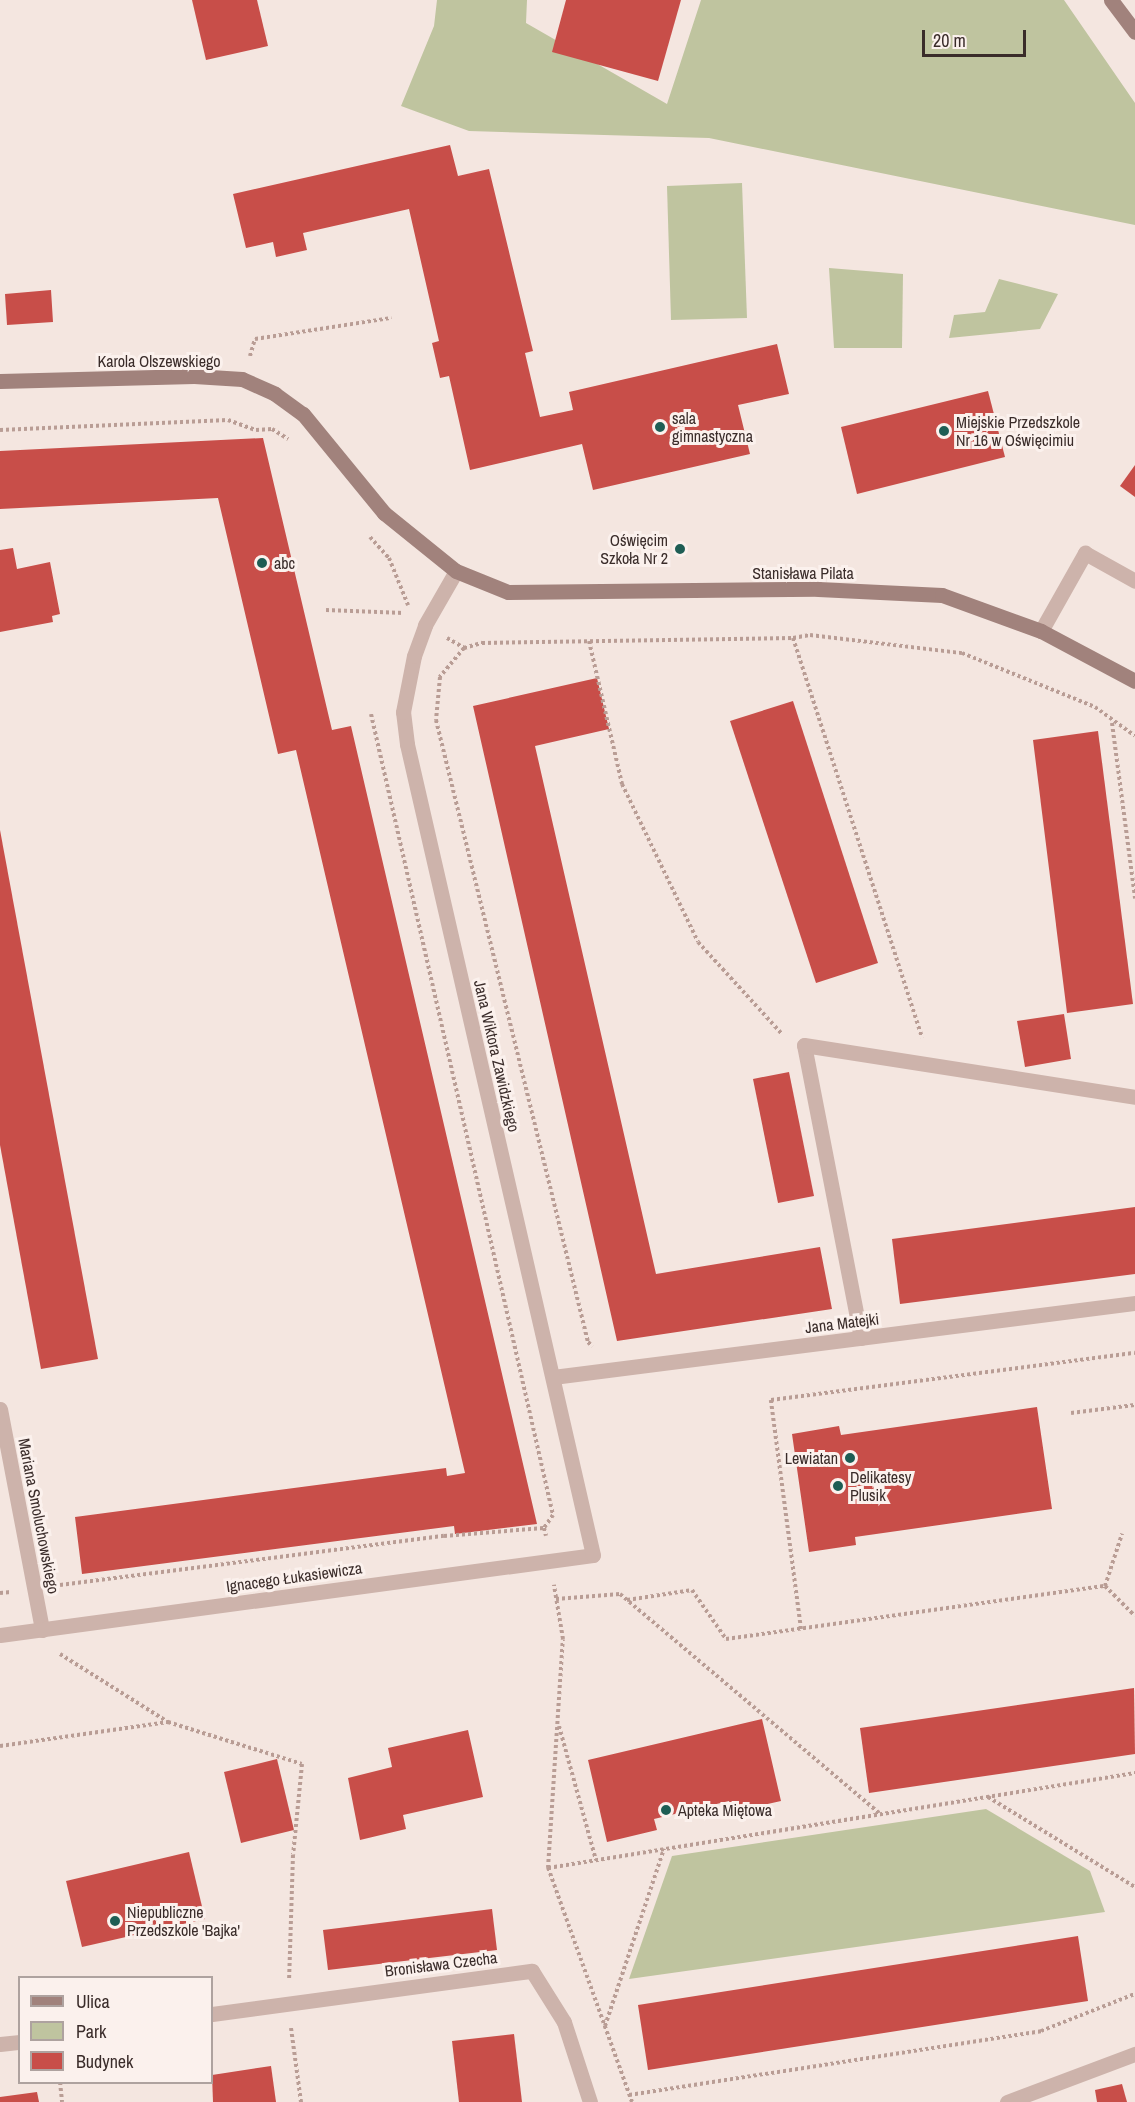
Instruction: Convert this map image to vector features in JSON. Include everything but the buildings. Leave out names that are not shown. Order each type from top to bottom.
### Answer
[{"type":"street","points":[[1111,0],[1135,32]]},
{"type":"street","name":"Karola Olszewskiego","points":[[0,381],[194,376],[242,380],[275,394],[303,414],[384,513],[456,571]]},
{"type":"street","points":[[1041,631],[1085,553],[1135,581]]},
{"type":"street","name":"Jana Wiktora Zawidzkiego","points":[[456,571],[425,625],[403,712],[407,744],[593,1555]]},
{"type":"street","name":"Stanisława Pilata","points":[[456,571],[508,592],[818,589],[942,595],[1041,631],[1135,681]]},
{"type":"street","points":[[861,1338],[804,1045],[1135,1097]]},
{"type":"street","name":"Jana Matejki","points":[[553,1377],[1135,1303]]},
{"type":"street","name":"Mariana Smoluchowskiego","points":[[0,1408],[42,1630]]},
{"type":"street","name":"Ignacego Łukasiewicza","points":[[0,1635],[593,1555]]},
{"type":"street","name":"Bronisława Czecha","points":[[213,2014],[532,1971],[564,2022],[590,2102]]},
{"type":"street","points":[[0,2044],[18,2042]]},
{"type":"street","points":[[1007,2102],[1135,2054]]},
{"type":"path","points":[[242,380],[255,339],[392,318]]},
{"type":"path","points":[[0,430],[228,420],[256,430],[272,429],[294,447]]},
{"type":"path","points":[[326,610],[408,615],[408,603],[389,558],[364,532]]},
{"type":"path","points":[[425,625],[464,648]]},
{"type":"path","points":[[621,1369],[588,1342],[436,720],[440,677],[464,648],[482,643],[793,638],[810,635],[962,653],[1095,707],[1112,722],[1135,736]]},
{"type":"path","points":[[793,638],[930,1064]]},
{"type":"path","points":[[589,641],[622,784],[698,942],[782,1034],[804,1045]]},
{"type":"path","points":[[371,714],[553,1515],[544,1528],[563,1639],[548,1868],[632,2102]]},
{"type":"path","points":[[1112,722],[1135,898]]},
{"type":"path","points":[[801,1629],[771,1400],[1135,1353]]},
{"type":"path","points":[[1071,1413],[1135,1405]]},
{"type":"path","points":[[0,1593],[444,1536],[544,1528]]},
{"type":"path","points":[[1105,1586],[1122,1534]]},
{"type":"path","points":[[627,1600],[692,1590],[726,1640],[1105,1586]]},
{"type":"path","points":[[1105,1586],[1135,1616]]},
{"type":"path","points":[[556,1599],[620,1594],[880,1814]]},
{"type":"path","points":[[57,1652],[168,1722],[302,1764],[293,1855],[288,2002],[301,2102]]},
{"type":"path","points":[[0,1746],[168,1722]]},
{"type":"path","points":[[558,1722],[597,1860]]},
{"type":"path","points":[[548,1868],[1135,1773]]},
{"type":"path","points":[[987,1797],[1135,1887]]},
{"type":"path","points":[[604,2026],[664,1849]]},
{"type":"path","points":[[629,2095],[1041,2031],[1135,1994]]},
{"type":"path","points":[[60,2084],[62,2102]]},
{"type":"green space","points":[[437,0],[527,0],[526,23],[667,104],[701,0],[1064,0],[1135,103],[1135,225],[709,138],[469,131],[401,106],[434,26]]},
{"type":"green space","points":[[742,183],[747,318],[671,320],[667,186]]},
{"type":"green space","points":[[829,268],[903,274],[902,348],[834,348]]},
{"type":"green space","points":[[999,279],[1058,294],[1040,329],[949,338],[954,315],[985,312]]},
{"type":"green space","points":[[986,1809],[1090,1871],[1105,1912],[629,1979],[672,1856]]},
{"type":"place","name":"sala gimnastyczna","points":[[660,427]]},
{"type":"place","name":"Miejskie Przedszkole Nr 16 w Oświęcimiu","points":[[944,431]]},
{"type":"place","name":"Oświęcim Szkoła Nr 2","points":[[680,549]]},
{"type":"place","name":"abc","points":[[262,563]]},
{"type":"place","name":"Lewiatan","points":[[850,1458]]},
{"type":"place","name":"Delikatesy Plusik","points":[[838,1486]]},
{"type":"place","name":"Apteka Miętowa","points":[[666,1810]]},
{"type":"place","name":"Niepubliczne Przedszkole 'Bajka'","points":[[115,1921]]}]
